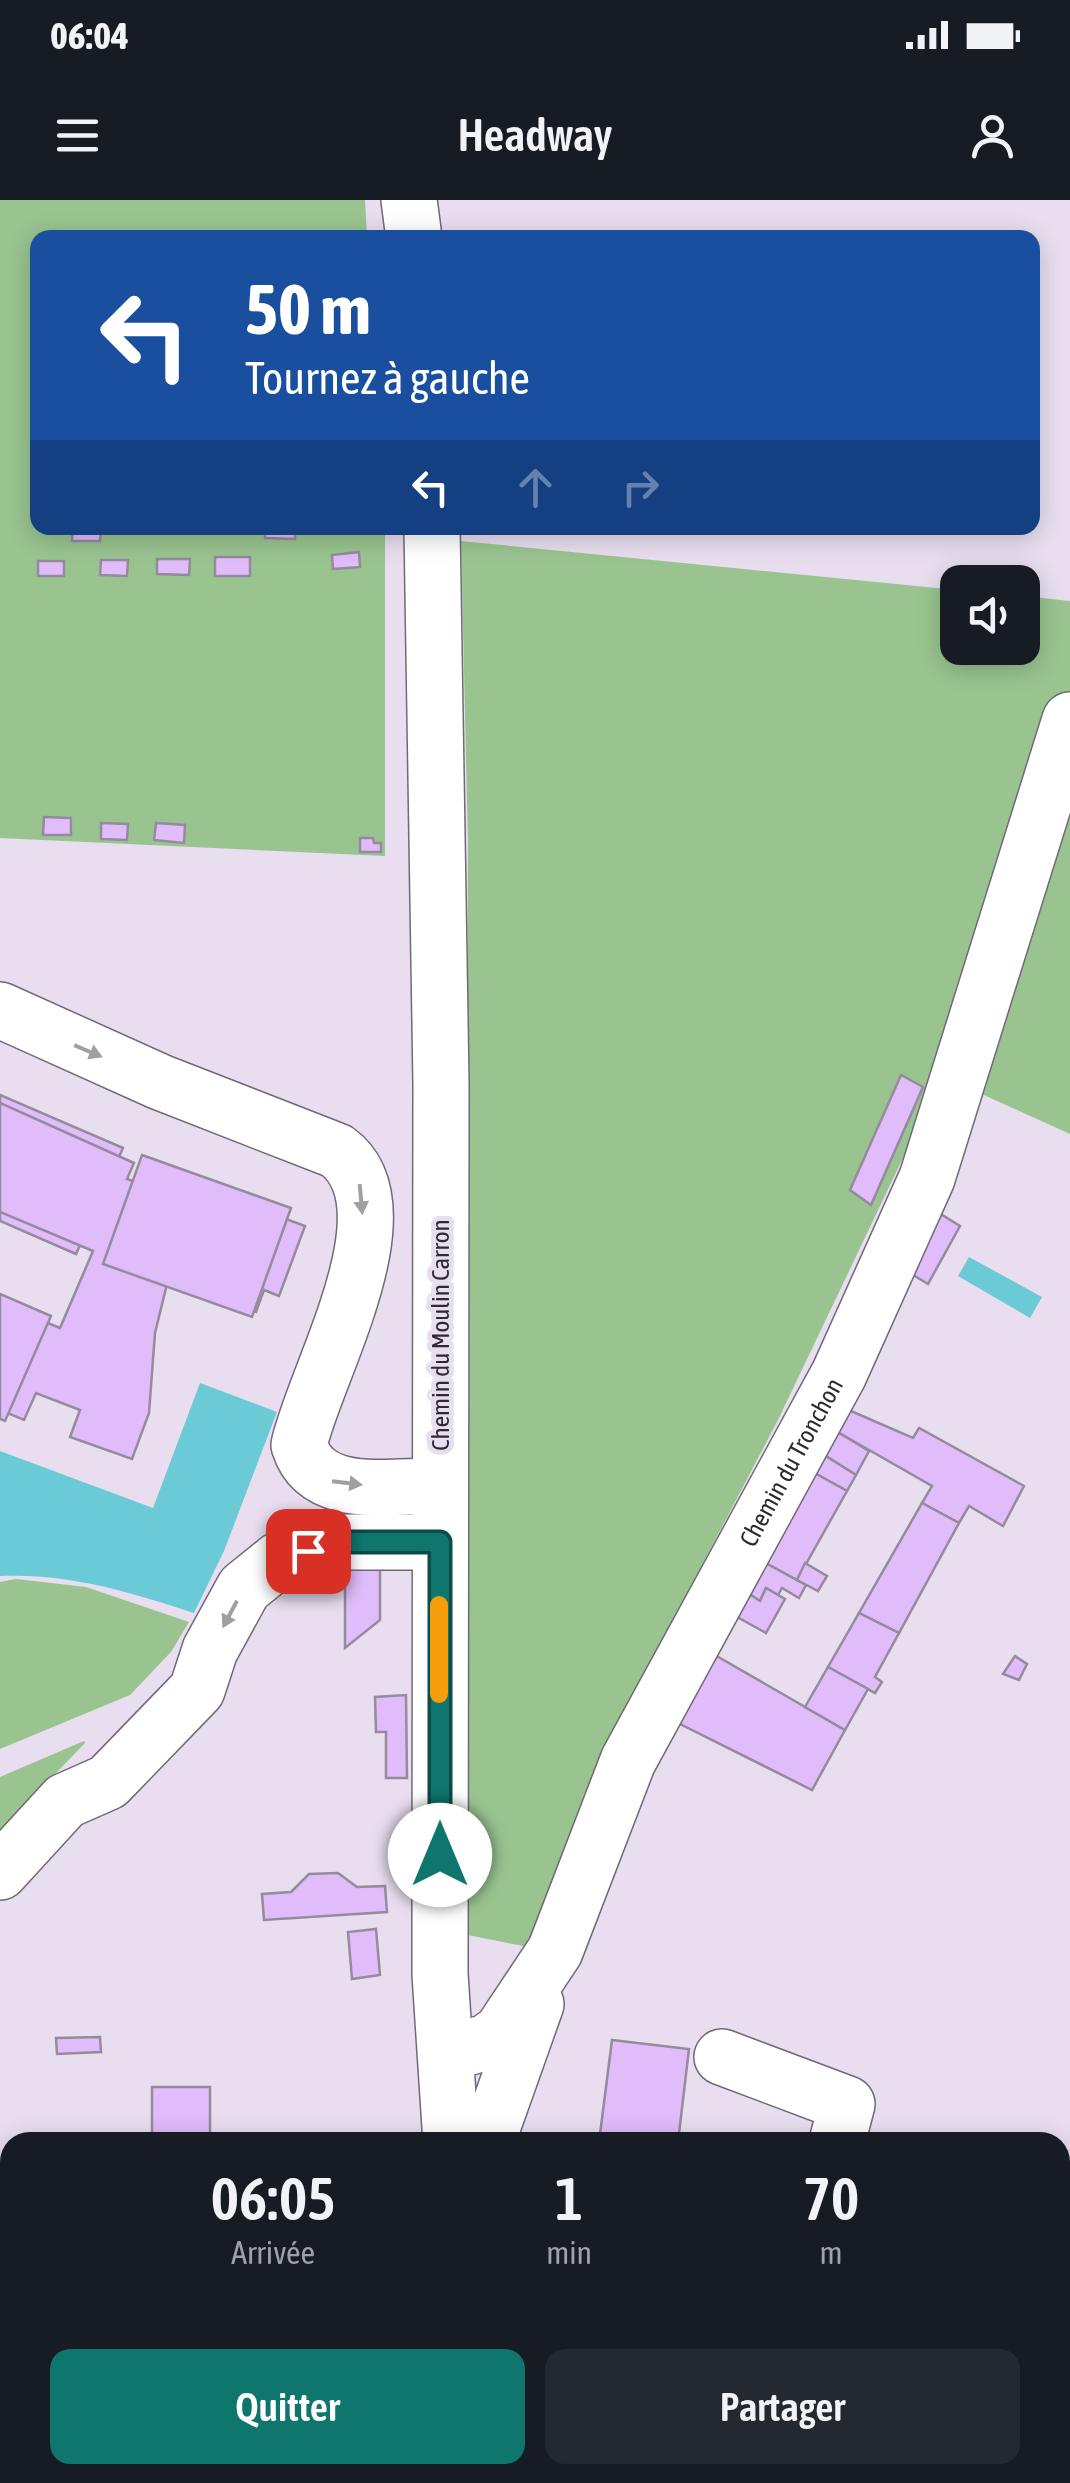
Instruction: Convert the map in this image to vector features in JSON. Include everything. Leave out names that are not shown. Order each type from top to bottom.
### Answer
[{"type":"street","points":[[409,200],[413,230]]},
{"type":"street","name":"Chemin du Moulin Carron","points":[[432,535],[441,1084],[440,1974],[451,2132]]},
{"type":"street","name":"Chemin du Tronchon","points":[[448,2053],[487,2042],[502,2032],[555,1952],[628,1761],[839,1374],[927,1178],[1070,720]]},
{"type":"street","points":[[0,1010],[160,1082],[337,1151],[350,1161],[362,1198],[362,1263],[299,1445],[306,1466],[332,1482],[440,1486]]},
{"type":"street","points":[[0,1872],[65,1801],[108,1782],[197,1690],[210,1650],[244,1588],[280,1559],[336,1542],[440,1542]]},
{"type":"street","points":[[489,2132],[555,1952]]},
{"type":"street","points":[[448,2053],[481,2132]]},
{"type":"street","points":[[722,2057],[847,2104],[839,2132]]},
{"type":"green space","points":[[0,200],[365,200],[367,230],[30,230],[30,535],[385,535],[385,856],[0,838]]},
{"type":"green space","points":[[461,541],[940,588],[940,665],[1040,665],[1040,598],[1070,601],[1070,1134],[942,1076],[778,1420],[627,1708],[533,1948],[463,1934],[468,843]]},
{"type":"green space","points":[[16,1579],[86,1587],[189,1622],[171,1652],[130,1695],[0,1749],[0,1582]]},
{"type":"green space","points":[[85,1743],[0,1831],[0,1777]]},
{"type":"water","points":[[969,1257],[1042,1297],[1030,1318],[958,1276]]},
{"type":"water","points":[[200,1383],[277,1412],[224,1551],[194,1613],[74,1581],[0,1576],[0,1451],[153,1508]]},
{"type":"building","points":[[72,535],[100,535],[100,541],[72,541]]},
{"type":"building","points":[[265,535],[295,535],[295,539]]},
{"type":"building","points":[[359,552],[360,567],[333,569],[332,555]]},
{"type":"building","points":[[215,557],[250,557],[250,576],[215,576]]},
{"type":"building","points":[[157,559],[190,559],[189,575],[157,574]]},
{"type":"building","points":[[101,560],[128,560],[127,576],[100,575]]},
{"type":"building","points":[[38,561],[64,561],[64,576],[38,576]]},
{"type":"building","points":[[44,817],[71,818],[71,835],[43,835]]},
{"type":"building","points":[[101,823],[128,824],[127,840],[101,839]]},
{"type":"building","points":[[156,823],[185,825],[184,843],[154,840]]},
{"type":"building","points":[[360,838],[373,838],[374,843],[381,843],[381,852],[360,852]]},
{"type":"building","points":[[901,1075],[923,1087],[871,1205],[850,1190]]},
{"type":"building","points":[[0,1095],[123,1148],[76,1254],[0,1221]]},
{"type":"building","points":[[0,1103],[134,1163],[127,1179],[164,1192],[170,1176],[305,1226],[279,1296],[264,1290],[256,1312],[168,1280],[155,1333],[149,1413],[132,1459],[70,1437],[80,1410],[36,1393],[24,1420],[0,1410],[0,1303],[60,1328],[93,1251],[0,1212]]},
{"type":"building","points":[[142,1155],[291,1208],[252,1317],[103,1264]]},
{"type":"building","points":[[931,1208],[960,1226],[928,1284],[905,1270]]},
{"type":"building","points":[[0,1294],[51,1316],[5,1421],[0,1419]]},
{"type":"building","points":[[844,1408],[913,1438],[919,1428],[1024,1486],[1003,1526],[969,1506],[959,1523],[922,1503],[932,1486],[834,1430]]},
{"type":"building","points":[[834,1430],[869,1451],[856,1475],[821,1453]]},
{"type":"building","points":[[821,1453],[856,1475],[847,1491],[811,1471]]},
{"type":"building","points":[[811,1471],[847,1491],[797,1580],[760,1560]]},
{"type":"building","points":[[922,1503],[959,1523],[899,1633],[859,1613]]},
{"type":"building","points":[[345,1554],[380,1554],[380,1620],[345,1648]]},
{"type":"building","points":[[760,1560],[806,1585],[799,1598],[782,1588],[778,1595],[766,1588],[760,1601],[743,1590]]},
{"type":"building","points":[[805,1563],[827,1576],[818,1591],[797,1580]]},
{"type":"building","points":[[766,1588],[785,1599],[766,1633],[730,1613],[743,1590],[760,1601]]},
{"type":"building","points":[[859,1613],[899,1633],[875,1677],[882,1682],[875,1693],[828,1667]]},
{"type":"building","points":[[708,1651],[845,1730],[812,1790],[670,1719]]},
{"type":"building","points":[[1015,1656],[1027,1664],[1019,1680],[1003,1674]]},
{"type":"building","points":[[828,1667],[868,1689],[845,1730],[805,1707]]},
{"type":"building","points":[[406,1695],[407,1778],[386,1778],[386,1732],[376,1732],[375,1697]]},
{"type":"building","points":[[338,1873],[357,1887],[385,1886],[387,1912],[264,1920],[262,1894],[291,1892],[309,1874]]},
{"type":"building","points":[[376,1929],[380,1975],[352,1979],[348,1932]]},
{"type":"building","points":[[100,2037],[101,2052],[57,2054],[56,2038]]},
{"type":"building","points":[[612,2040],[689,2049],[679,2132],[600,2132]]},
{"type":"building","points":[[152,2087],[210,2087],[210,2132],[152,2132]]},
{"type":"slow traffic","points":[[439,1605],[439,1694]]},
{"type":"route","points":[[308,1551],[336,1542],[440,1542],[440,1855]]}]
